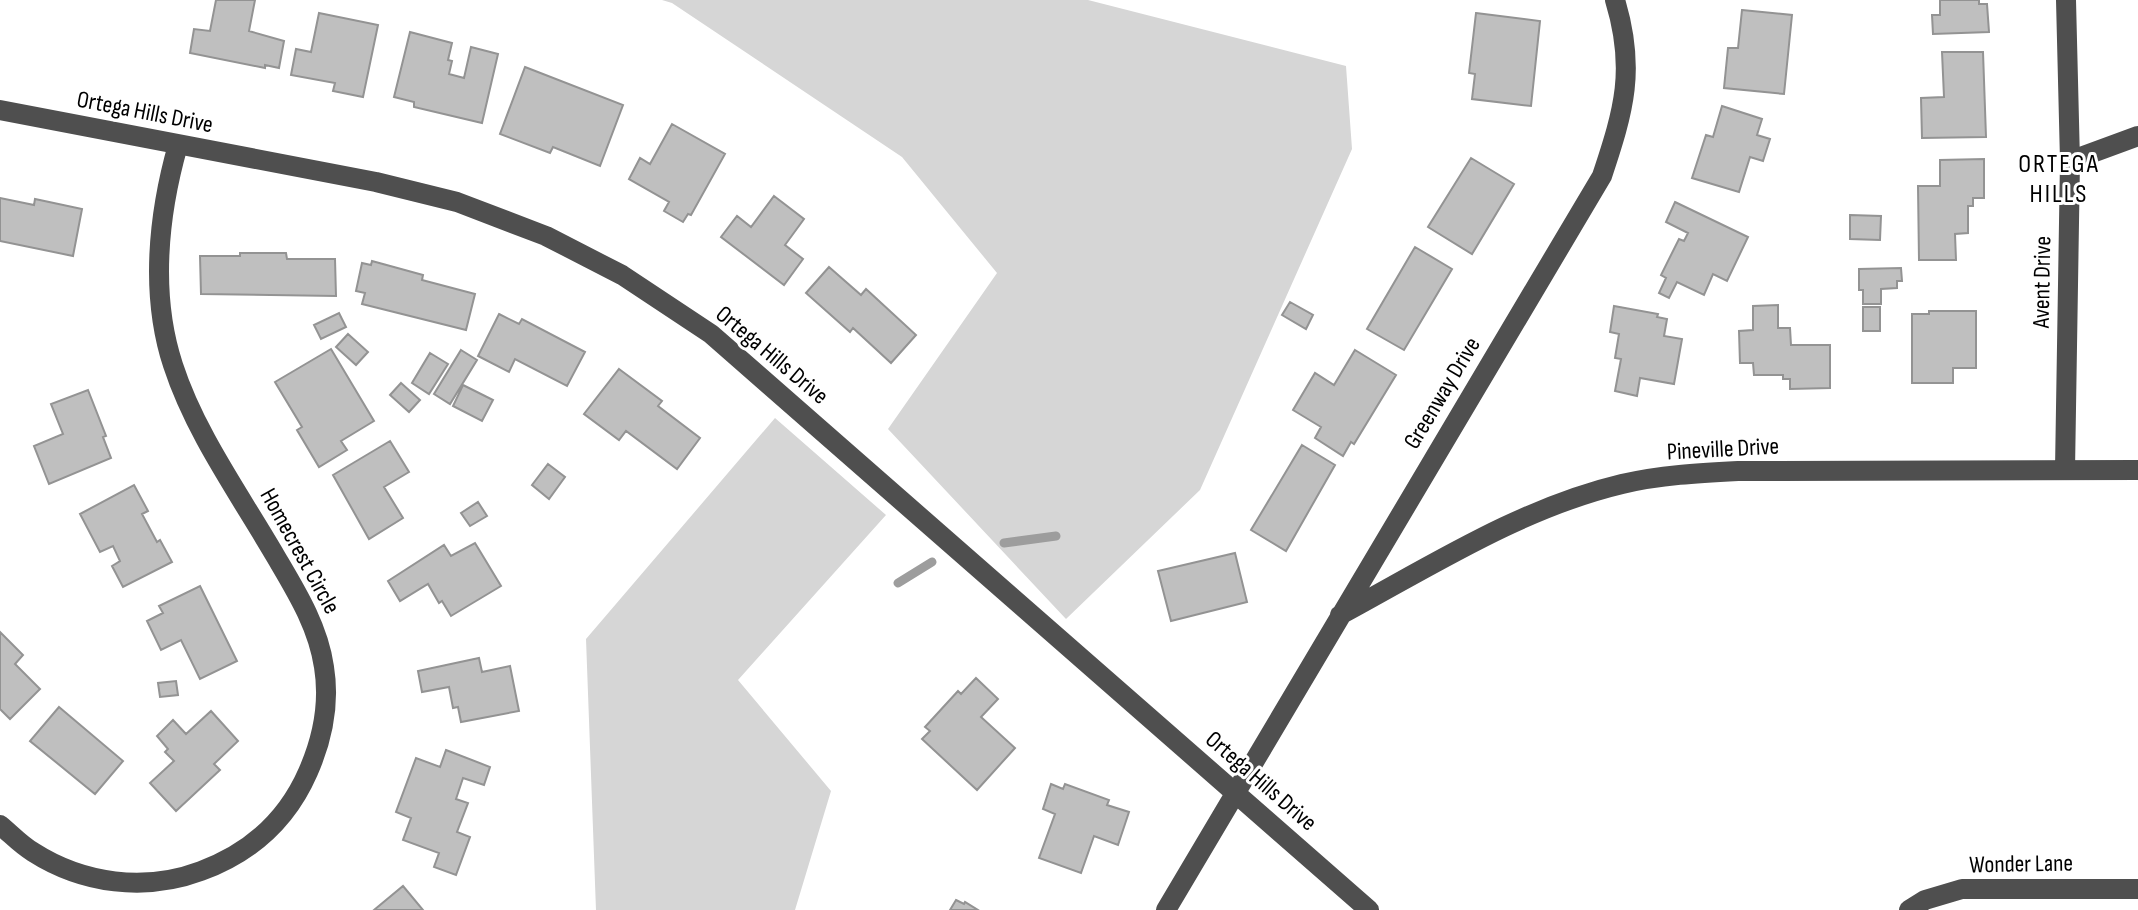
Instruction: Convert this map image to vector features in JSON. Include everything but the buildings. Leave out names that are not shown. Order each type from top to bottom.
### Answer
[{"type":"street","name":"Greenway Drive","points":[[1166,910],[1602,176],[1621,120],[1628,70],[1623,25],[1615,0]]},
{"type":"street","name":"Avent Drive","points":[[2065,470],[2070,161],[2066,0]]},
{"type":"street","name":"Ortega Hills Drive","points":[[0,110],[376,182],[457,202],[546,236],[622,275],[711,334],[1369,910]]},
{"type":"street","points":[[2070,161],[2138,136]]},
{"type":"street","name":"Homecrest Circle","points":[[0,825],[32,852],[67,870],[140,885],[180,879],[215,866],[247,849],[268,831],[298,797],[319,746],[326,697],[324,666],[314,627],[199,424],[174,367],[160,314],[165,190],[178,145]]},
{"type":"street","name":"Pineville Drive","points":[[1340,615],[1514,522],[1566,501],[1623,484],[1685,474],[1738,471],[2138,470]]},
{"type":"street","name":"Wonder Lane","points":[[1909,910],[1925,900],[1962,889],[2138,889]]},
{"type":"shaded area","points":[[662,0],[1088,0],[1346,66],[1352,149],[1200,490],[1066,619],[888,429],[997,273],[902,157],[672,3]]},
{"type":"shaded area","points":[[775,418],[886,515],[738,680],[831,791],[795,910],[596,910],[586,639]]},
{"type":"waterway","points":[[1004,543],[1056,536]]},
{"type":"waterway","points":[[898,583],[932,562]]},
{"type":"district","name":"ORTEGA HILLS","points":[[2059,179]]}]
